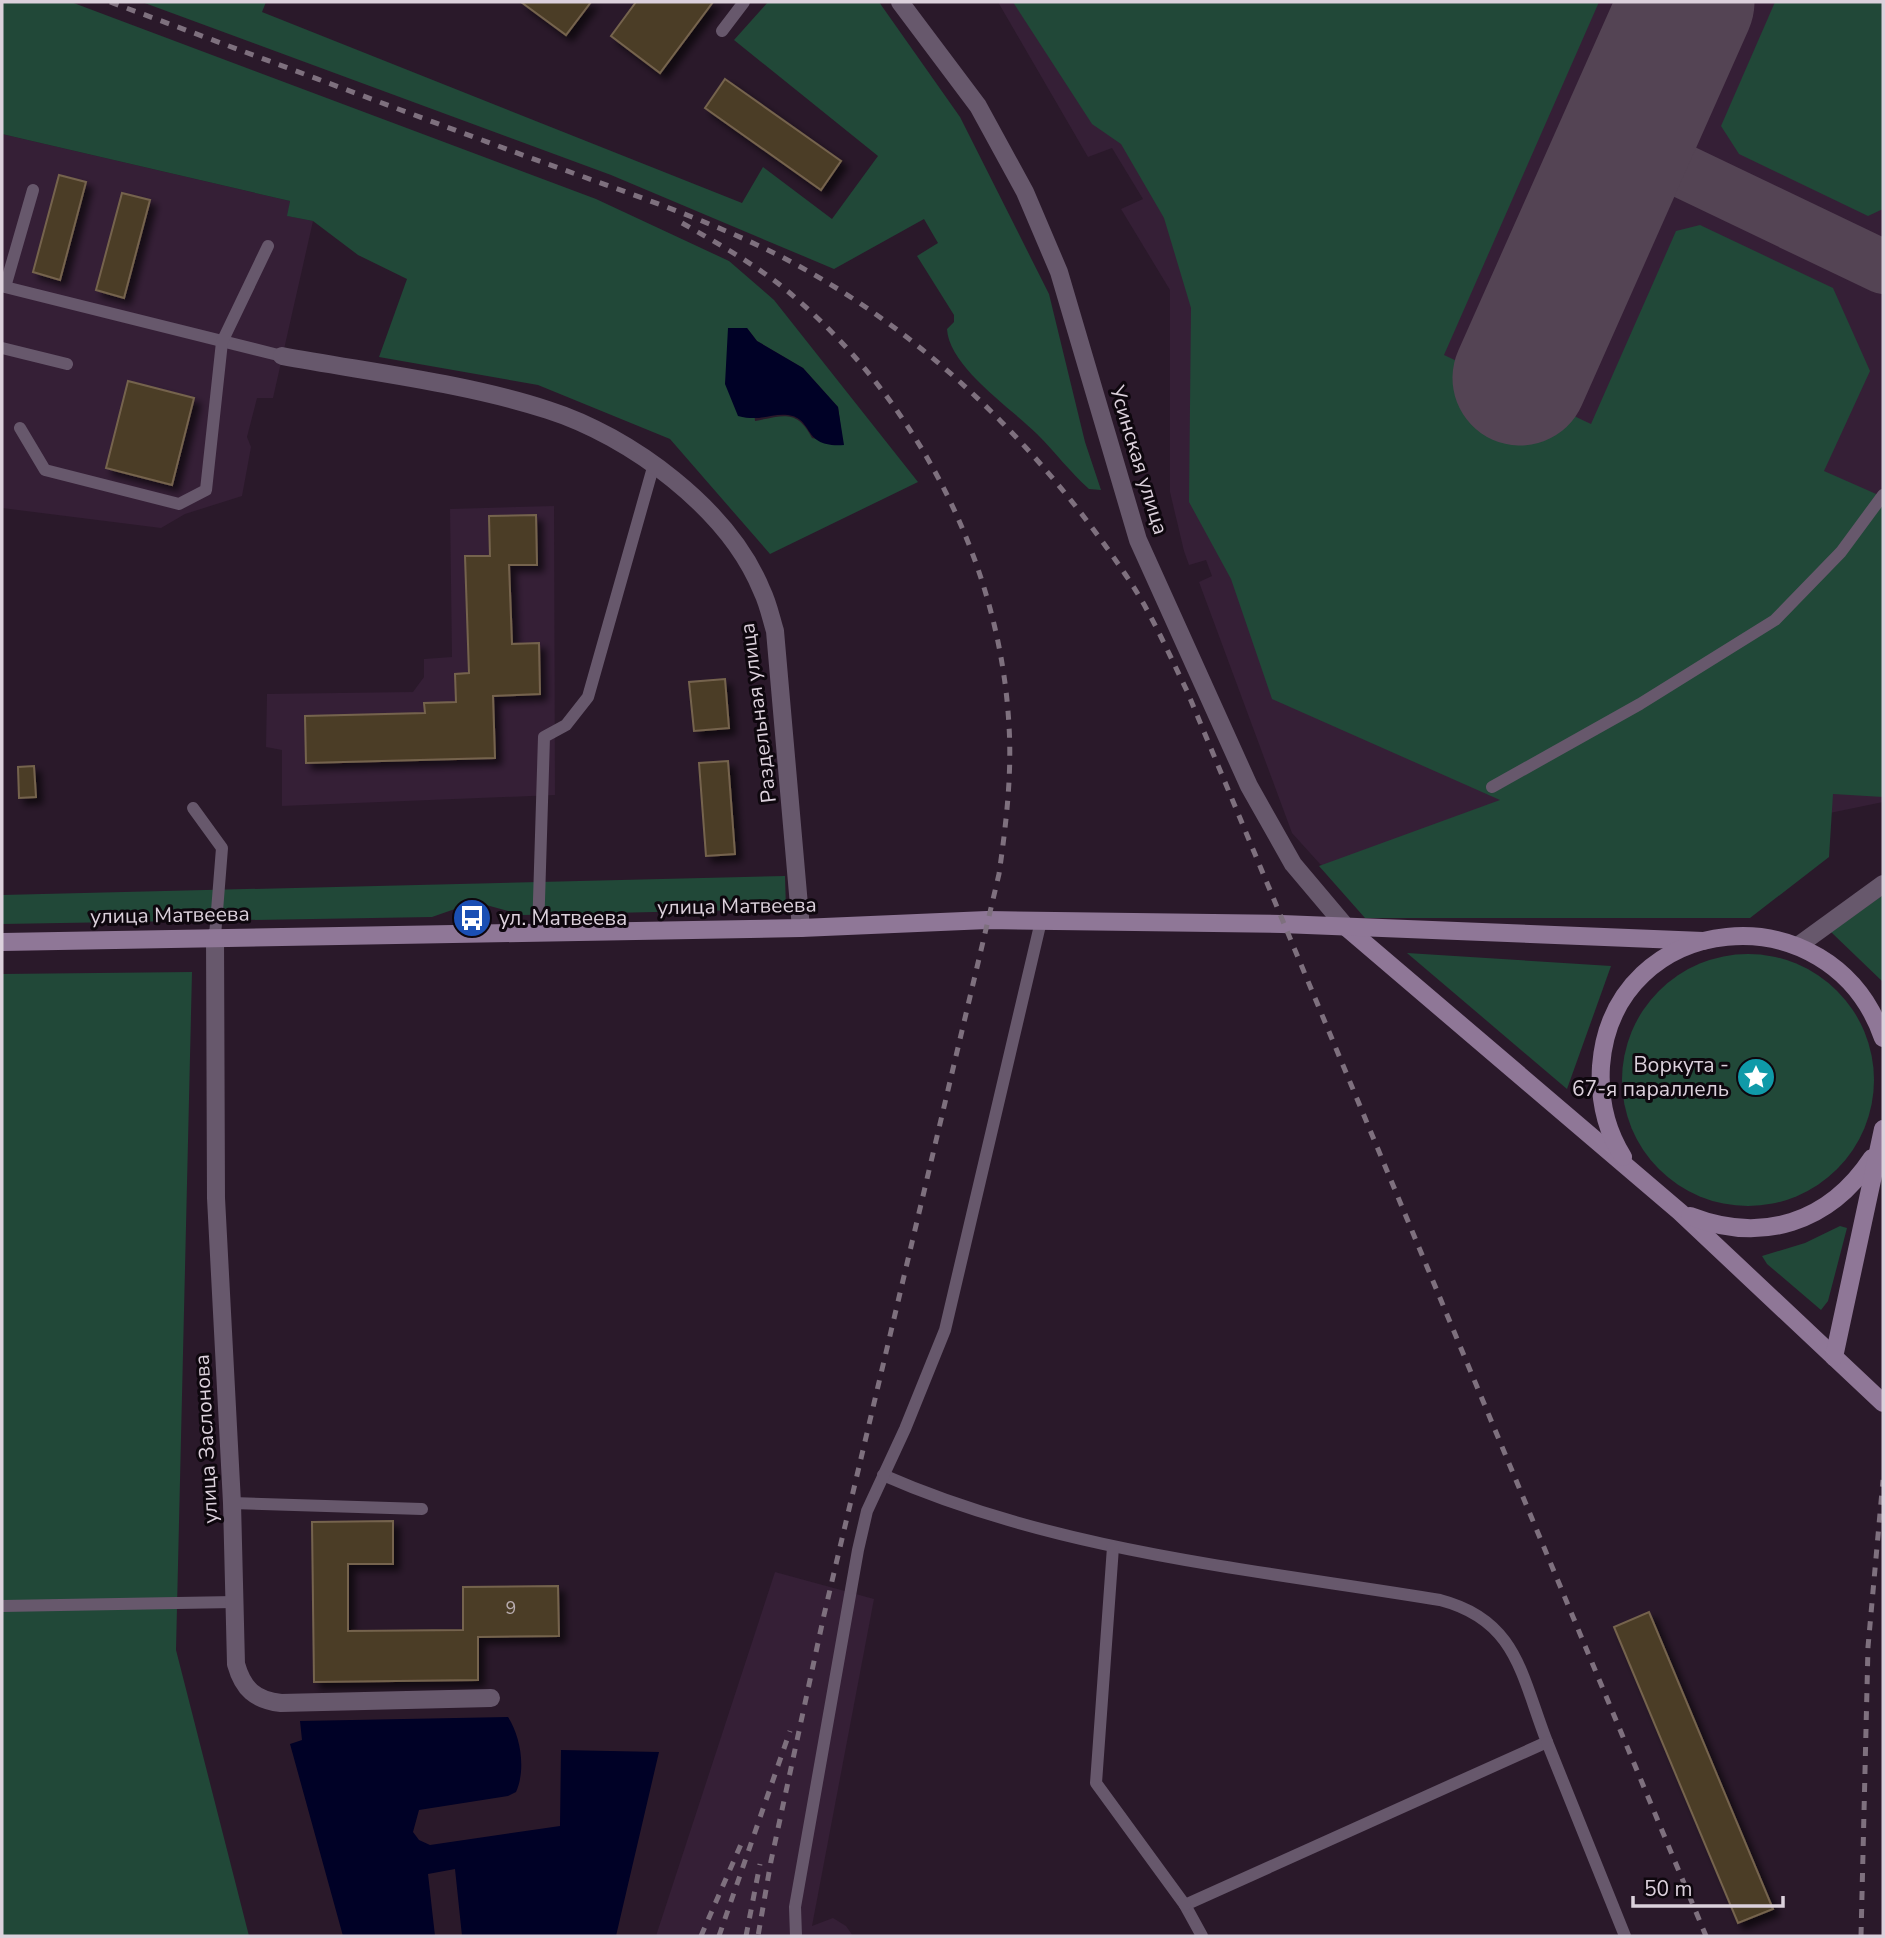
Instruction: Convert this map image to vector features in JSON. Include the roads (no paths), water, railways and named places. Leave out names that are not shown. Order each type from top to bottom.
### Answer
[{"type":"street","name":"Усинская улица","points":[[900,2],[978,106],[1025,192],[1059,272],[1138,540],[1250,786],[1293,864],[1347,928]]},
{"type":"street","name":"Раздельная улица","points":[[282,356],[494,396],[550,410],[591,427],[654,464],[721,525],[762,590],[775,631],[801,928]]},
{"type":"street","points":[[1799,945],[1883,884]]},
{"type":"street","name":"улица Матвеева","points":[[2,942],[215,936],[801,928],[987,920],[1347,928],[1703,941]]},
{"type":"street","points":[[1347,928],[1680,1212],[1883,1403]]},
{"type":"street","points":[[1631,1169],[1615,1145],[1604,1115],[1600,1084],[1602,1052],[1612,1022],[1627,996],[1648,971],[1674,953],[1703,941],[1735,935],[1772,937],[1799,945],[1834,965],[1857,987],[1876,1017],[1883,1038]]},
{"type":"street","name":"улица Заслонова","points":[[215,936],[216,1198],[232,1503],[236,1664],[248,1690],[262,1701],[491,1698]]},
{"type":"street","points":[[1834,1357],[1883,1129]]},
{"type":"street","points":[[1680,1212],[1727,1228],[1776,1226],[1800,1219],[1840,1195],[1861,1175],[1877,1152]]},
{"type":"lane","points":[[722,31],[744,2]]},
{"type":"lane","points":[[33,190],[5,287],[282,356]]},
{"type":"lane","points":[[20,428],[45,470],[179,504],[206,490],[222,342],[268,246]]},
{"type":"lane","points":[[2,348],[67,364]]},
{"type":"lane","points":[[538,933],[544,737],[566,725],[588,697],[654,464]]},
{"type":"lane","points":[[1492,788],[1640,704],[1775,620],[1841,552],[1883,495]]},
{"type":"lane","points":[[193,808],[222,848],[215,936]]},
{"type":"lane","points":[[796,1936],[795,1907],[867,1511],[932,1366],[948,1318],[1041,921]]},
{"type":"lane","points":[[883,1475],[983,1514],[1113,1547],[1460,1605],[1482,1615],[1500,1632],[1512,1653],[1625,1936]]},
{"type":"lane","points":[[232,1503],[422,1509]]},
{"type":"lane","points":[[1113,1547],[1096,1783],[1185,1905],[1202,1936]]},
{"type":"lane","points":[[2,1606],[236,1602]]},
{"type":"lane","points":[[1185,1905],[1547,1742]]},
{"type":"water","points":[[728,328],[747,328],[757,341],[803,368],[838,407],[844,445],[821,442],[802,422],[788,415],[753,418],[738,416],[725,384]]},
{"type":"water","points":[[508,1717],[521,1754],[521,1774],[516,1792],[508,1796],[419,1810],[413,1832],[419,1840],[430,1845],[560,1826],[561,1750],[659,1752],[616,1936],[462,1936],[455,1869],[428,1874],[435,1936],[343,1936],[290,1744],[302,1740],[300,1721]]},
{"type":"railway","points":[[110,2],[678,211],[776,254],[828,283],[925,352],[1013,434],[1053,479],[1091,526],[1143,602],[1187,691],[1706,1936]]},
{"type":"railway","points":[[682,223],[748,262],[785,289],[831,331],[873,378],[910,430],[942,484],[968,542],[988,602],[1002,663],[1009,726],[1008,800],[999,874],[824,1615],[771,1861],[758,1936]]},
{"type":"railway","points":[[1861,1936],[1868,1647],[1883,1480]]},
{"type":"railway","points":[[719,1936],[790,1731]]},
{"type":"railway","points":[[701,1936],[742,1842]]},
{"type":"railway","points":[[746,1936],[760,1864]]},
{"type":"place","name":"ул. Матвеева","points":[[472,918]]},
{"type":"place","name":"Воркута - 67-я параллель","points":[[1756,1077]]}]
